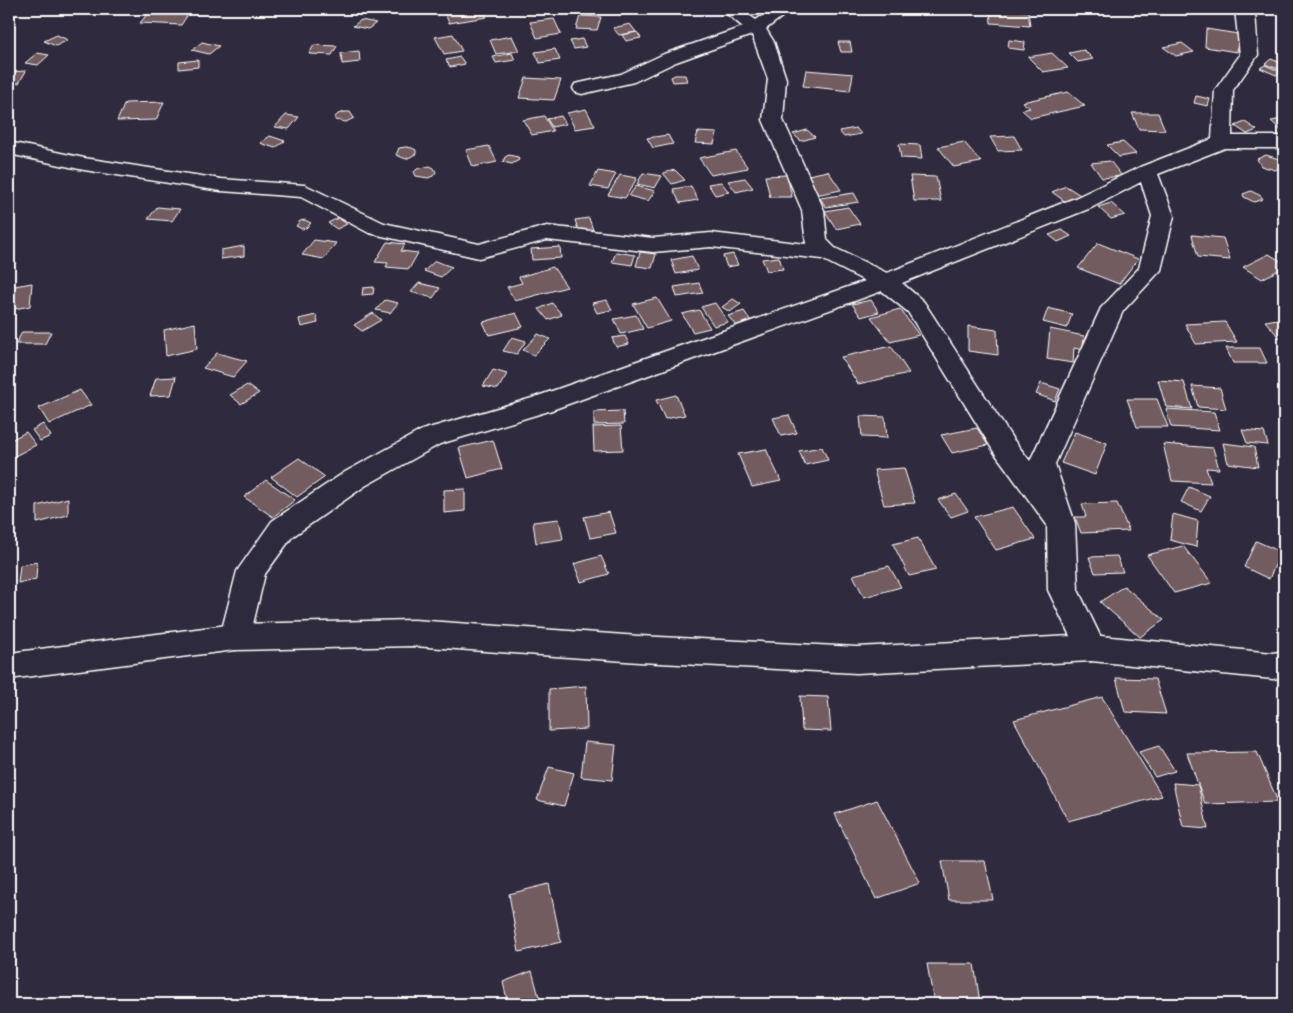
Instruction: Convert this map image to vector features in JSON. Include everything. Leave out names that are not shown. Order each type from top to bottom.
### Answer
[{"type":"street","points":[[729,9],[756,28],[765,42],[777,79],[773,120],[813,210],[816,242],[827,252],[885,281],[916,307],[1003,446],[1061,523]]},
{"type":"street","points":[[582,88],[628,78],[670,58],[756,28],[783,9]]},
{"type":"street","points":[[1222,142],[1224,90],[1249,55],[1246,12],[1244,9]]},
{"type":"street","points":[[235,637],[251,571],[282,529],[355,479],[432,437],[540,405],[698,350],[885,281],[1083,203],[1147,171],[1222,142],[1284,142]]},
{"type":"street","points":[[9,148],[84,164],[221,185],[305,191],[377,228],[479,251],[547,233],[653,245],[711,240],[827,252]]},
{"type":"street","points":[[1091,648],[1063,590],[1061,523],[1042,464],[1113,308],[1150,270],[1163,216],[1147,171]]},
{"type":"street","points":[[9,666],[235,637],[414,633],[639,649],[857,660],[1091,648],[1281,669]]},
{"type":"building","points":[[174,9],[188,9],[185,13],[189,13],[181,25],[140,23],[149,12],[171,13]]},
{"type":"building","points":[[443,9],[482,9],[487,17],[449,23]]},
{"type":"building","points":[[573,9],[595,9],[590,14]]},
{"type":"building","points":[[990,9],[1028,11],[1030,26],[991,23]]},
{"type":"building","points":[[580,16],[601,17],[597,30],[576,29]]},
{"type":"building","points":[[554,19],[561,34],[537,38],[530,22]]},
{"type":"building","points":[[361,20],[376,23],[368,29],[353,26]]},
{"type":"building","points":[[630,24],[636,32],[619,35],[613,28]]},
{"type":"building","points":[[1206,29],[1238,34],[1237,52],[1205,47]]},
{"type":"building","points":[[637,32],[641,38],[626,41],[622,35]]},
{"type":"building","points":[[453,34],[462,51],[444,54],[435,37]]},
{"type":"building","points":[[57,35],[68,40],[56,46],[44,41]]},
{"type":"building","points":[[512,36],[519,51],[496,54],[490,40]]},
{"type":"building","points":[[582,39],[586,47],[574,49],[570,41]]},
{"type":"building","points":[[1009,40],[1025,42],[1024,50],[1008,48]]},
{"type":"building","points":[[202,42],[219,46],[209,54],[192,50]]},
{"type":"building","points":[[838,42],[850,42],[852,52],[841,52]]},
{"type":"building","points":[[1182,43],[1194,52],[1176,56],[1163,47]]},
{"type":"building","points":[[314,45],[337,46],[332,55],[309,54]]},
{"type":"building","points":[[555,49],[560,60],[540,63],[535,52]]},
{"type":"building","points":[[1084,50],[1093,59],[1078,62],[1069,53]]},
{"type":"building","points":[[359,51],[360,62],[342,64],[341,53]]},
{"type":"building","points":[[37,53],[49,55],[38,65],[25,63]]},
{"type":"building","points":[[512,53],[515,60],[496,63],[493,57]]},
{"type":"building","points":[[1052,53],[1068,68],[1043,72],[1028,57]]},
{"type":"building","points":[[460,57],[465,64],[450,67],[446,60]]},
{"type":"building","points":[[1271,59],[1284,64],[1284,71],[1265,64]]},
{"type":"building","points":[[198,60],[198,67],[179,69],[179,62]]},
{"type":"building","points":[[1265,65],[1281,72],[1276,75],[1260,68]]},
{"type":"building","points":[[806,70],[853,74],[850,91],[803,86]]},
{"type":"building","points":[[26,71],[19,83],[9,84],[9,72]]},
{"type":"building","points":[[685,75],[687,81],[673,82],[671,77]]},
{"type":"building","points":[[526,78],[561,80],[554,100],[519,98]]},
{"type":"building","points":[[1068,92],[1085,106],[1031,118],[1022,110],[1030,108],[1022,102]]},
{"type":"building","points":[[1196,96],[1210,99],[1208,106],[1194,103]]},
{"type":"building","points":[[164,102],[156,120],[117,121],[125,103]]},
{"type":"building","points":[[586,109],[595,126],[575,129],[567,113]]},
{"type":"building","points":[[350,112],[354,118],[346,122],[335,120],[338,114]]},
{"type":"building","points":[[1132,113],[1158,113],[1165,130],[1139,129]]},
{"type":"building","points":[[286,115],[299,117],[289,129],[275,127]]},
{"type":"building","points":[[544,116],[553,131],[532,135],[523,120]]},
{"type":"building","points":[[561,116],[566,124],[552,127],[547,119]]},
{"type":"building","points":[[1284,119],[1284,133],[1271,121]]},
{"type":"building","points":[[1245,122],[1257,130],[1247,134],[1235,126]]},
{"type":"building","points":[[856,128],[861,134],[844,137],[839,131]]},
{"type":"building","points":[[807,130],[815,137],[801,141],[793,134]]},
{"type":"building","points":[[698,132],[717,133],[714,144],[695,143]]},
{"type":"building","points":[[668,135],[673,144],[653,148],[647,138]]},
{"type":"building","points":[[270,136],[285,141],[275,148],[260,143]]},
{"type":"building","points":[[1014,136],[1022,150],[998,151],[990,137]]},
{"type":"building","points":[[964,142],[981,162],[954,167],[938,147]]},
{"type":"building","points":[[1123,142],[1136,154],[1119,157],[1107,145]]},
{"type":"building","points":[[899,144],[920,145],[922,159],[901,158]]},
{"type":"building","points":[[489,146],[497,162],[473,167],[466,150]]},
{"type":"building","points":[[406,147],[416,150],[416,154],[406,159],[396,155],[399,148]]},
{"type":"building","points":[[736,151],[748,168],[711,175],[699,158]]},
{"type":"building","points":[[509,155],[518,157],[519,160],[512,164],[503,162],[505,157]]},
{"type":"building","points":[[1266,155],[1279,159],[1284,163],[1284,166],[1275,170],[1261,166],[1257,159]]},
{"type":"building","points":[[1110,161],[1122,176],[1102,178],[1091,163]]},
{"type":"building","points":[[430,166],[436,172],[433,176],[428,178],[416,176],[414,172],[417,169]]},
{"type":"building","points":[[675,170],[685,180],[672,184],[663,173]]},
{"type":"building","points":[[598,171],[616,174],[608,189],[590,186]]},
{"type":"building","points":[[828,171],[841,190],[815,195],[803,176]]},
{"type":"building","points":[[643,173],[662,176],[655,188],[637,184]]},
{"type":"building","points":[[620,175],[637,178],[625,198],[608,195]]},
{"type":"building","points":[[787,175],[792,197],[770,197],[765,176]]},
{"type":"building","points":[[910,176],[936,177],[941,201],[914,201]]},
{"type":"building","points":[[745,178],[753,188],[736,192],[728,181]]},
{"type":"building","points":[[721,182],[729,192],[715,195],[708,184]]},
{"type":"building","points":[[636,186],[655,191],[648,201],[629,196]]},
{"type":"building","points":[[691,186],[698,200],[680,203],[673,189]]},
{"type":"building","points":[[1066,186],[1085,198],[1070,205],[1052,192]]},
{"type":"building","points":[[1251,191],[1263,199],[1254,202],[1244,197],[1243,194]]},
{"type":"building","points":[[854,193],[859,202],[826,207],[820,198]]},
{"type":"building","points":[[1111,203],[1125,215],[1111,219],[1098,207]]},
{"type":"building","points":[[157,207],[180,209],[172,221],[148,219]]},
{"type":"building","points":[[848,207],[860,224],[836,229],[825,211]]},
{"type":"building","points":[[338,218],[347,224],[337,229],[328,223]]},
{"type":"building","points":[[589,218],[593,230],[579,232],[575,220]]},
{"type":"building","points":[[305,220],[311,223],[306,228],[302,229],[296,226],[300,221]]},
{"type":"building","points":[[1062,230],[1071,236],[1058,242],[1049,235]]},
{"type":"building","points":[[1192,235],[1223,238],[1230,260],[1198,257]]},
{"type":"building","points":[[314,240],[336,243],[324,259],[302,255]]},
{"type":"building","points":[[387,242],[405,244],[401,251],[418,253],[409,269],[386,267],[388,263],[375,262]]},
{"type":"building","points":[[1098,243],[1138,259],[1119,284],[1078,268]]},
{"type":"building","points":[[244,246],[244,256],[221,259],[221,250]]},
{"type":"building","points":[[560,247],[561,258],[532,260],[531,249]]},
{"type":"building","points":[[616,252],[635,255],[632,265],[612,262]]},
{"type":"building","points":[[640,252],[656,254],[652,268],[636,266]]},
{"type":"building","points":[[733,254],[738,265],[727,267],[723,256]]},
{"type":"building","points":[[1269,254],[1284,263],[1284,267],[1262,279],[1243,267]]},
{"type":"building","points":[[692,256],[698,270],[676,274],[671,260]]},
{"type":"building","points":[[779,257],[783,269],[767,271],[762,259]]},
{"type":"building","points":[[435,261],[452,267],[441,277],[424,271]]},
{"type":"building","points":[[553,267],[567,287],[515,301],[507,287],[522,283],[519,277]]},
{"type":"building","points":[[32,283],[30,306],[9,310],[9,287]]},
{"type":"building","points":[[419,283],[440,288],[433,298],[411,292]]},
{"type":"building","points":[[699,283],[703,293],[677,297],[674,287]]},
{"type":"building","points":[[374,287],[373,294],[362,295],[363,288]]},
{"type":"building","points":[[657,298],[671,321],[647,328],[633,304]]},
{"type":"building","points":[[733,299],[741,304],[730,312],[722,307]]},
{"type":"building","points":[[385,300],[398,303],[390,313],[376,310]]},
{"type":"building","points":[[607,300],[612,310],[597,313],[592,303]]},
{"type":"building","points":[[871,300],[879,312],[861,317],[852,304]]},
{"type":"building","points":[[552,303],[562,315],[548,320],[539,309]]},
{"type":"building","points":[[715,303],[728,322],[714,326],[701,307]]},
{"type":"building","points":[[1048,308],[1072,314],[1067,328],[1043,322]]},
{"type":"building","points":[[900,309],[919,335],[890,342],[871,317]]},
{"type":"building","points":[[699,310],[710,328],[693,332],[682,314]]},
{"type":"building","points":[[744,311],[751,321],[736,326],[728,316]]},
{"type":"building","points":[[373,313],[381,320],[362,331],[354,325]]},
{"type":"building","points":[[516,313],[523,327],[489,335],[483,322]]},
{"type":"building","points":[[316,315],[318,323],[301,327],[299,319]]},
{"type":"building","points":[[636,315],[643,329],[621,334],[614,319]]},
{"type":"building","points":[[1284,318],[1284,343],[1265,321]]},
{"type":"building","points":[[1225,322],[1237,342],[1196,344],[1185,324]]},
{"type":"building","points":[[195,323],[197,349],[166,356],[164,330]]},
{"type":"building","points":[[968,326],[997,330],[998,355],[968,351]]},
{"type":"building","points":[[1050,329],[1084,336],[1083,350],[1074,348],[1073,363],[1047,359]]},
{"type":"building","points":[[22,332],[51,332],[45,344],[16,344]]},
{"type":"building","points":[[538,334],[550,339],[534,355],[523,350]]},
{"type":"building","points":[[625,336],[629,344],[616,347],[612,338]]},
{"type":"building","points":[[512,337],[526,341],[517,354],[503,351]]},
{"type":"building","points":[[891,346],[909,373],[858,384],[841,357]]},
{"type":"building","points":[[1226,348],[1260,348],[1267,363],[1233,363]]},
{"type":"building","points":[[217,353],[247,361],[233,377],[203,368]]},
{"type":"building","points":[[493,370],[507,374],[498,389],[483,386]]},
{"type":"building","points":[[176,377],[171,395],[150,396],[156,378]]},
{"type":"building","points":[[1158,380],[1184,382],[1192,409],[1166,407]]},
{"type":"building","points":[[1041,383],[1060,389],[1055,401],[1036,394]]},
{"type":"building","points":[[247,385],[259,393],[241,404],[230,395]]},
{"type":"building","points":[[1192,386],[1220,388],[1226,409],[1198,407]]},
{"type":"building","points":[[80,390],[91,405],[49,424],[39,408]]},
{"type":"building","points":[[676,395],[685,415],[665,419],[656,400]]},
{"type":"building","points":[[1127,399],[1157,399],[1168,427],[1137,427]]},
{"type":"building","points":[[1166,409],[1214,412],[1220,430],[1171,427]]},
{"type":"building","points":[[623,411],[624,424],[594,425],[594,412]]},
{"type":"building","points":[[789,415],[797,433],[781,436],[773,418]]},
{"type":"building","points":[[860,416],[885,417],[887,438],[862,437]]},
{"type":"building","points":[[43,424],[51,436],[40,441],[32,430]]},
{"type":"building","points":[[621,426],[623,450],[594,451],[593,427]]},
{"type":"building","points":[[977,428],[988,445],[952,453],[941,435]]},
{"type":"building","points":[[1242,430],[1264,432],[1268,445],[1247,443]]},
{"type":"building","points":[[26,432],[36,445],[9,459],[9,441]]},
{"type":"building","points":[[1075,432],[1107,443],[1095,475],[1061,463]]},
{"type":"building","points":[[493,440],[502,469],[468,478],[459,448]]},
{"type":"building","points":[[1223,443],[1254,447],[1258,467],[1228,463]]},
{"type":"building","points":[[1163,444],[1213,448],[1219,469],[1206,468],[1211,483],[1172,481]]},
{"type":"building","points":[[822,447],[828,460],[805,465],[799,451]]},
{"type":"building","points":[[766,449],[781,481],[752,487],[738,454]]},
{"type":"building","points":[[299,458],[325,477],[297,497],[271,477]]},
{"type":"building","points":[[904,468],[915,503],[884,505],[874,470]]},
{"type":"building","points":[[266,480],[295,500],[273,517],[244,497]]},
{"type":"building","points":[[1189,487],[1210,496],[1201,511],[1181,502]]},
{"type":"building","points":[[465,489],[465,511],[444,513],[444,490]]},
{"type":"building","points":[[956,494],[968,511],[951,517],[938,500]]},
{"type":"building","points":[[68,498],[68,515],[37,523],[37,506]]},
{"type":"building","points":[[1117,503],[1129,531],[1081,533],[1075,517],[1086,517],[1082,504]]},
{"type":"building","points":[[1013,507],[1035,539],[996,550],[974,517]]},
{"type":"building","points":[[609,512],[616,533],[590,538],[584,517]]},
{"type":"building","points":[[1173,514],[1198,521],[1196,547],[1170,540]]},
{"type":"building","points":[[559,519],[563,539],[536,543],[533,522]]},
{"type":"building","points":[[918,538],[936,570],[909,576],[893,544]]},
{"type":"building","points":[[1256,541],[1281,552],[1269,579],[1244,567]]},
{"type":"building","points":[[1183,546],[1212,583],[1174,593],[1147,555]]},
{"type":"building","points":[[601,556],[609,574],[581,582],[574,564]]},
{"type":"building","points":[[1117,556],[1123,572],[1095,573],[1089,557]]},
{"type":"building","points":[[37,562],[36,579],[18,583],[20,565]]},
{"type":"building","points":[[889,566],[901,587],[864,597],[853,575]]},
{"type":"building","points":[[1124,586],[1164,620],[1140,637],[1100,602]]},
{"type":"building","points":[[1116,678],[1155,679],[1166,714],[1125,712]]},
{"type":"building","points":[[586,686],[587,729],[549,731],[549,689]]},
{"type":"building","points":[[800,696],[828,697],[831,731],[802,730]]},
{"type":"building","points":[[1102,697],[1162,796],[1068,821],[1014,720]]},
{"type":"building","points":[[585,742],[616,745],[612,780],[581,777]]},
{"type":"building","points":[[1159,746],[1175,771],[1155,777],[1139,752]]},
{"type":"building","points":[[1257,752],[1278,802],[1205,804],[1187,753]]},
{"type":"building","points":[[549,767],[574,773],[564,806],[537,800]]},
{"type":"building","points":[[1173,783],[1198,785],[1208,829],[1183,827]]},
{"type":"building","points":[[877,800],[920,883],[876,899],[835,814]]},
{"type":"building","points":[[942,861],[985,861],[993,900],[949,900]]},
{"type":"building","points":[[549,884],[561,942],[519,952],[509,894]]},
{"type":"building","points":[[927,964],[974,964],[980,1002],[934,1003]]},
{"type":"building","points":[[532,971],[541,1004],[508,1004],[503,982]]}]
